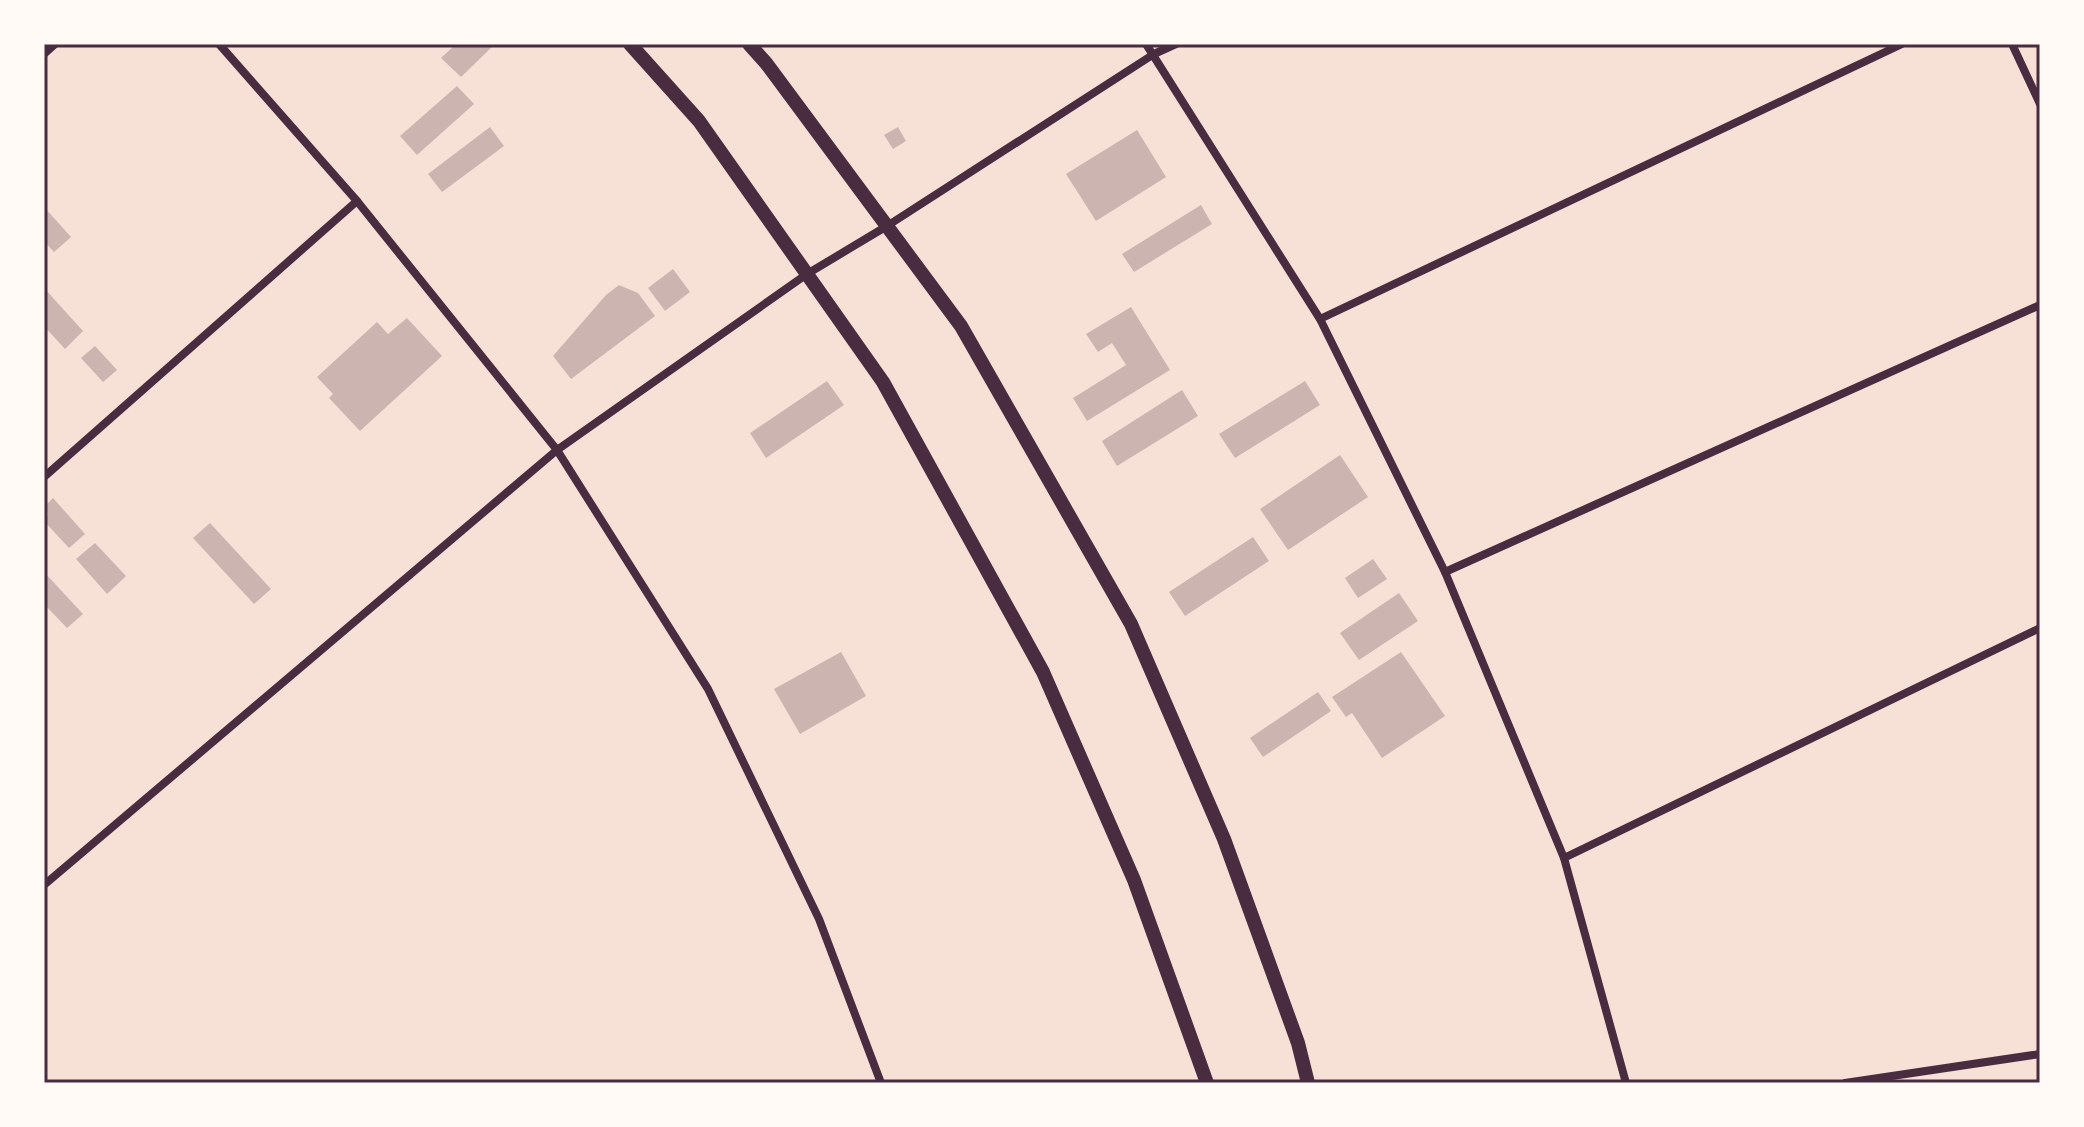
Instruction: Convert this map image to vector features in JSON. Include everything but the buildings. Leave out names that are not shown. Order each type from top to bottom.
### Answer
[{"type":"street","points":[[44,54],[55,44]]},
{"type":"street","points":[[219,44],[357,201],[557,450],[708,689],[819,919],[881,1083]]},
{"type":"street","points":[[630,44],[699,121],[883,382],[1043,672],[1134,880],[1207,1083]]},
{"type":"street","points":[[749,44],[961,326],[1131,624],[1224,839],[1298,1043],[1308,1083]]},
{"type":"street","points":[[1146,44],[1320,319],[1445,572],[1564,858],[1626,1083]]},
{"type":"street","points":[[44,885],[557,450],[807,274],[1154,54],[1176,44]]},
{"type":"street","points":[[1320,319],[1902,44]]},
{"type":"street","points":[[2012,44],[2040,104]]},
{"type":"street","points":[[44,477],[357,201]]},
{"type":"street","points":[[1445,572],[2040,305]]},
{"type":"street","points":[[1564,858],[2040,628]]},
{"type":"street","points":[[1845,1083],[2040,1054]]}]
